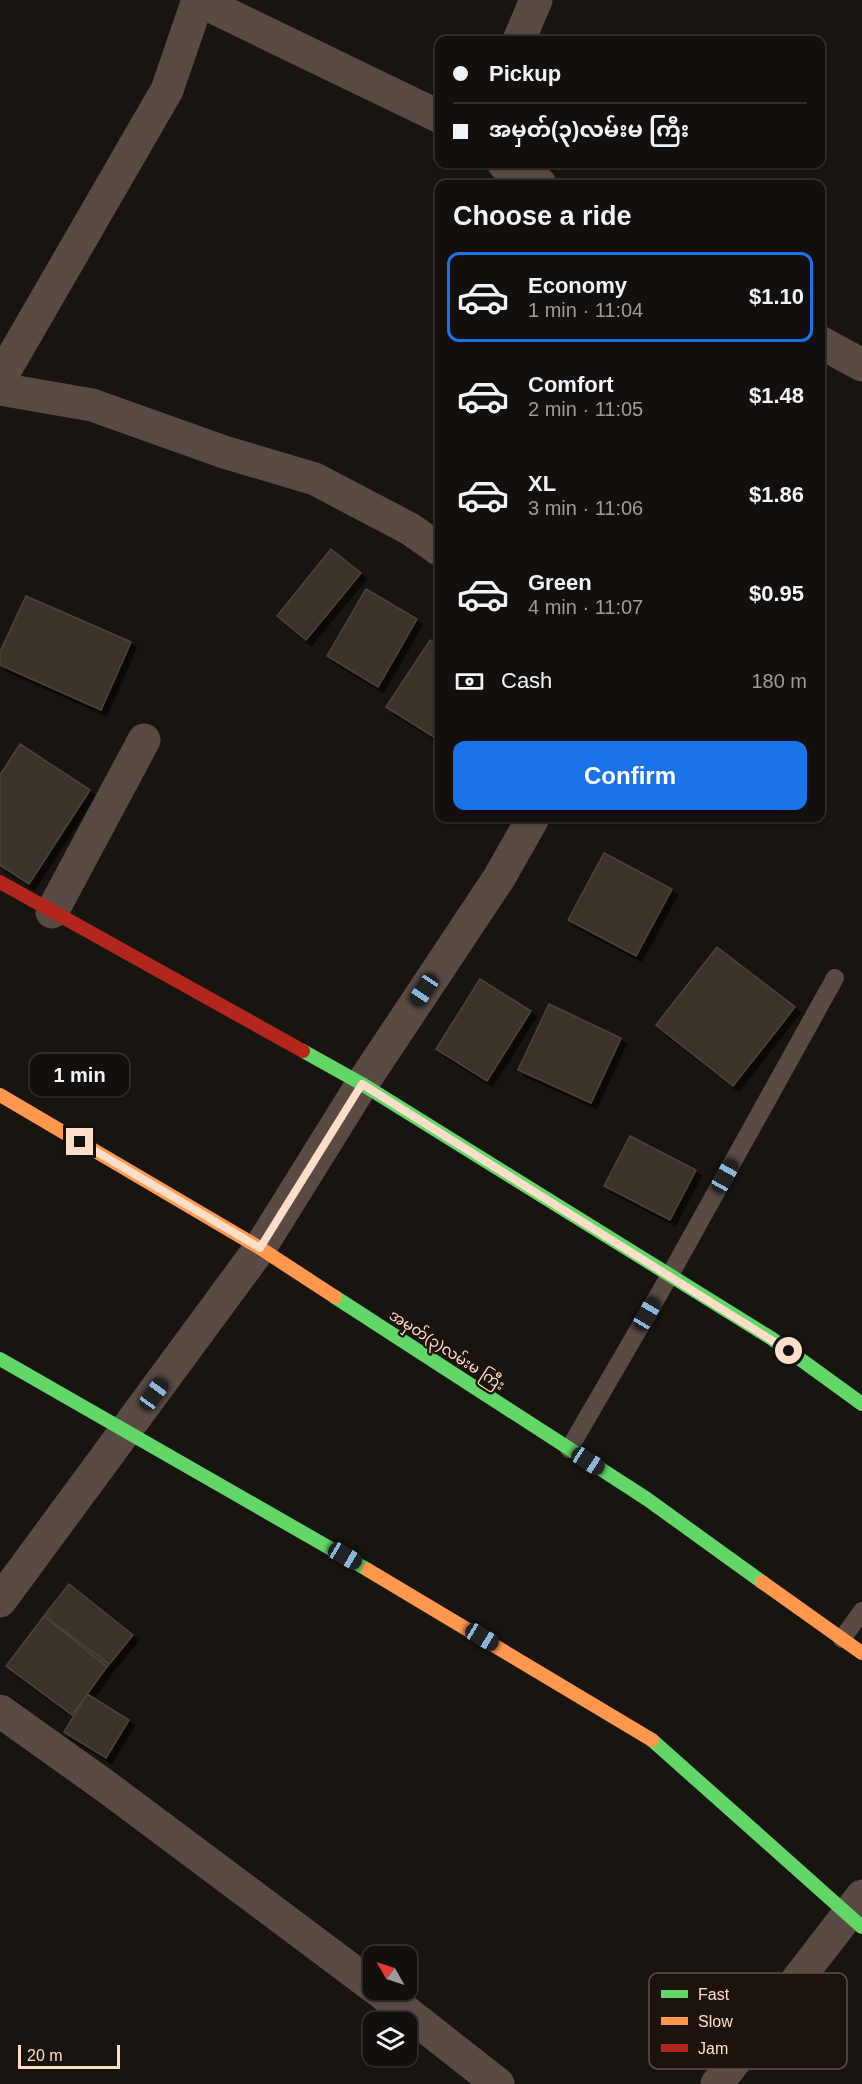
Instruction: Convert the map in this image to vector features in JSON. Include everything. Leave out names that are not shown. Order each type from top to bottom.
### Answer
[{"type":"street","points":[[0,379],[167,90],[198,0],[435,115]]},
{"type":"street","points":[[521,36],[536,0]]},
{"type":"street","points":[[511,168],[533,180]]},
{"type":"street","points":[[825,345],[862,365]]},
{"type":"street","points":[[0,389],[92,405],[224,452],[315,479],[410,529],[435,546]]},
{"type":"street","points":[[52,912],[144,740]]},
{"type":"street","points":[[0,1601],[128,1431],[260,1248],[362,1084],[499,878],[531,822]]},
{"type":"street","points":[[0,882],[362,1084],[771,1338],[862,1404]]},
{"type":"street","name":"အမှတ်(၃)လမ်းမ ကြီး","points":[[0,1095],[260,1248],[647,1499],[862,1653]]},
{"type":"street","points":[[0,1359],[424,1602],[654,1741],[857,1913],[808,1973]]},
{"type":"street","points":[[0,1711],[108,1788],[363,1979]]},
{"type":"street","points":[[390,2000],[498,2084]]},
{"type":"street","points":[[717,2084],[729,2069]]},
{"type":"lane","points":[[569,1449],[670,1275],[835,978]]},
{"type":"lane","points":[[842,1639],[862,1611]]},
{"type":"building","points":[[331,549],[361,573],[306,640],[277,616]]},
{"type":"building","points":[[366,589],[417,619],[378,687],[327,656]]},
{"type":"building","points":[[26,596],[131,642],[101,710],[0,665],[0,652]]},
{"type":"building","points":[[430,640],[435,644],[435,738],[386,707]]},
{"type":"building","points":[[20,744],[90,790],[29,884],[0,865],[0,775]]},
{"type":"building","points":[[604,853],[672,889],[636,956],[568,920]]},
{"type":"building","points":[[717,947],[795,1007],[733,1086],[656,1025]]},
{"type":"building","points":[[480,979],[531,1011],[487,1081],[436,1049]]},
{"type":"building","points":[[549,1004],[621,1038],[591,1103],[518,1070]]},
{"type":"building","points":[[630,1136],[696,1170],[670,1220],[604,1186]]},
{"type":"building","points":[[69,1584],[133,1635],[107,1667],[44,1616]]},
{"type":"building","points":[[44,1616],[109,1664],[72,1715],[6,1666]]},
{"type":"building","points":[[87,1694],[129,1720],[106,1758],[64,1732]]},
{"type":"traffic: fast","points":[[303,1051],[362,1084],[771,1338],[862,1404]]},
{"type":"traffic: fast","points":[[335,1297],[647,1499],[762,1582]]},
{"type":"traffic: fast","points":[[0,1359],[368,1570]]},
{"type":"traffic: fast","points":[[652,1740],[862,1927]]},
{"type":"traffic: slow","points":[[0,1095],[260,1248],[335,1297]]},
{"type":"traffic: slow","points":[[368,1570],[652,1740]]},
{"type":"traffic: slow","points":[[762,1582],[862,1653]]},
{"type":"traffic: jam","points":[[0,882],[303,1051]]},
{"type":"route","points":[[80,1142],[260,1248],[362,1084],[789,1351]]}]
